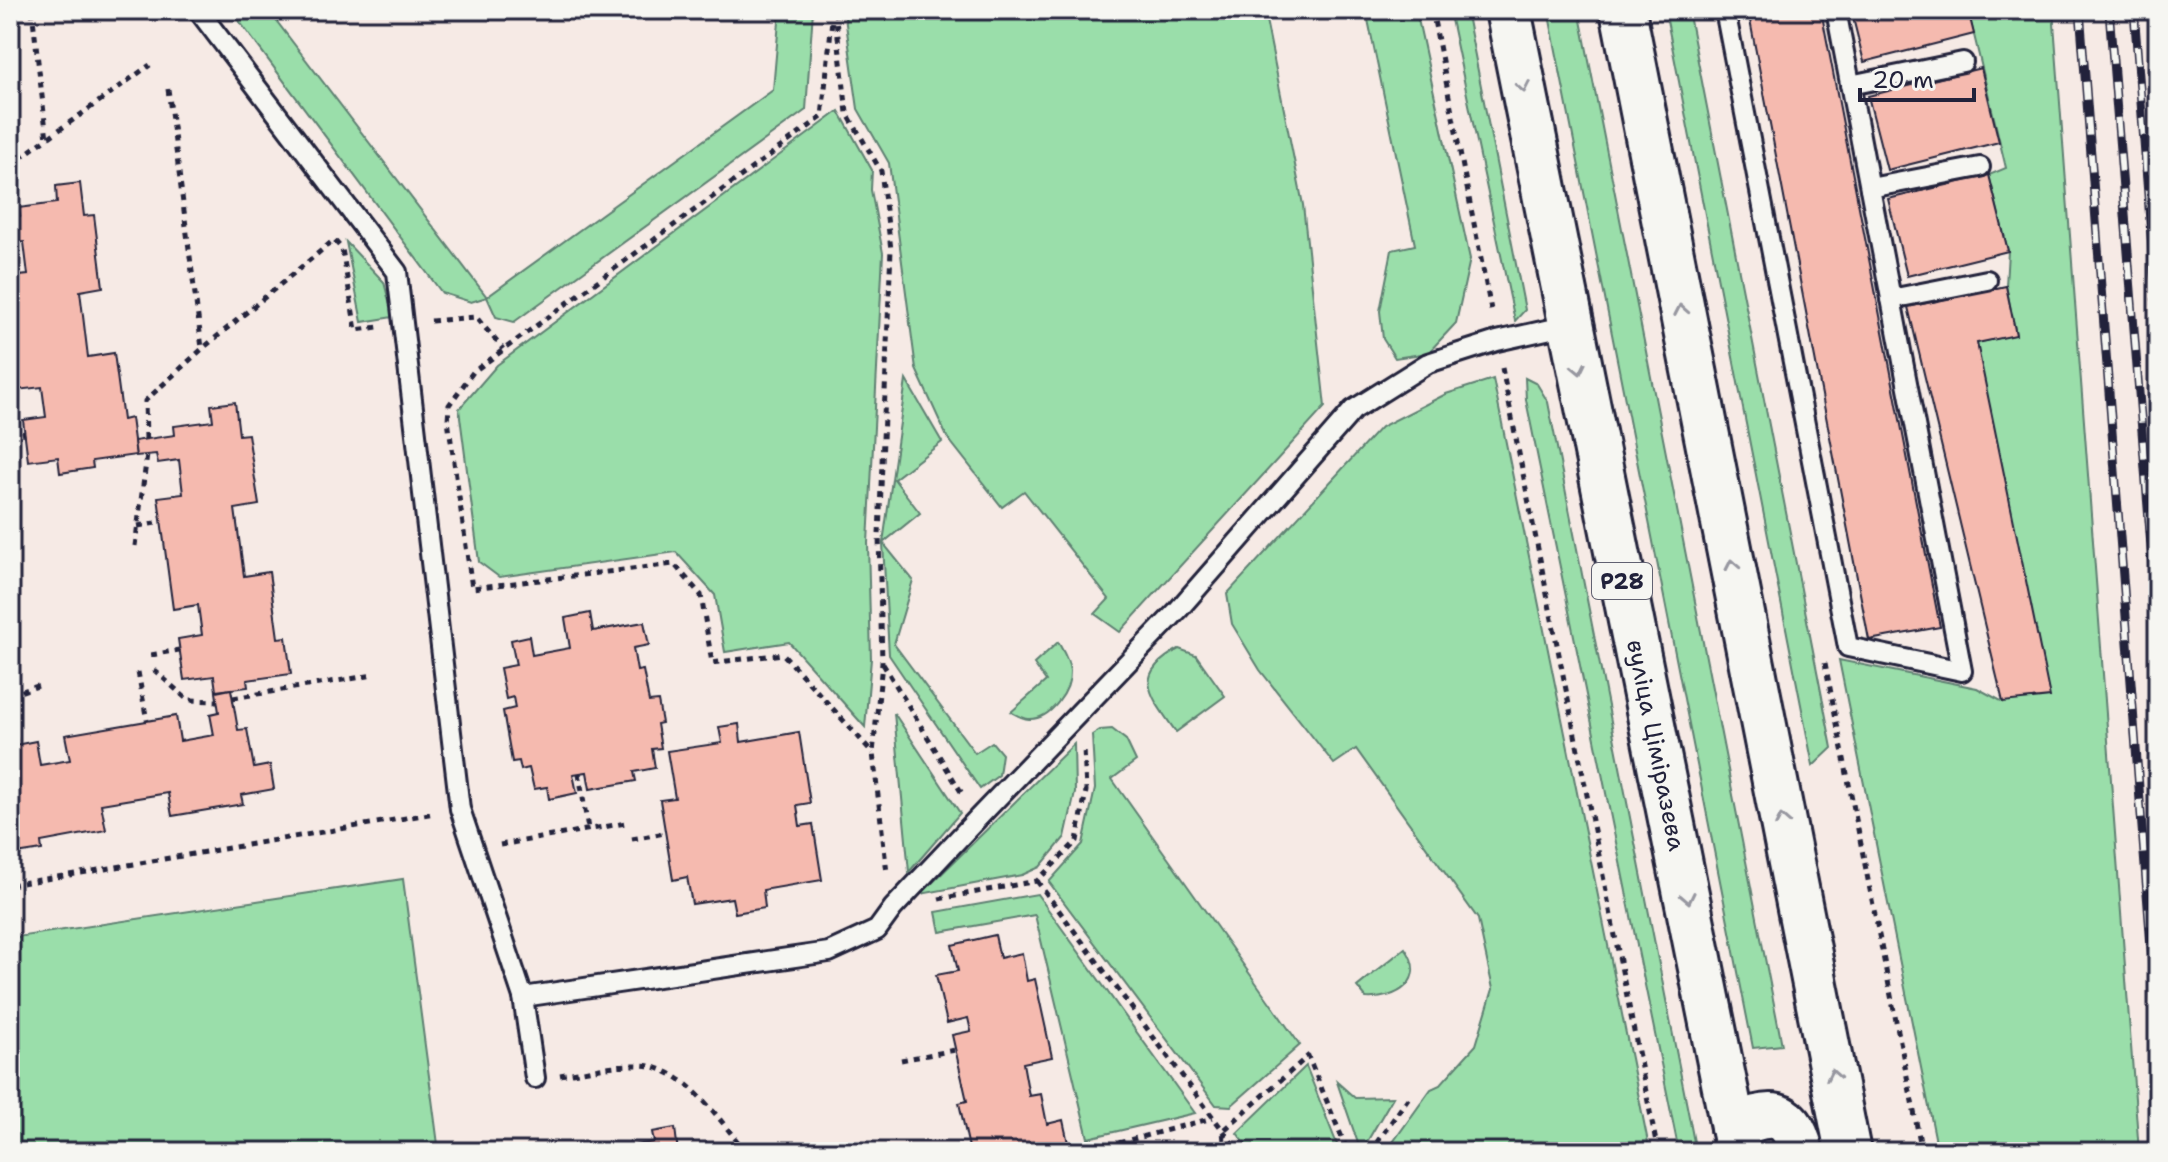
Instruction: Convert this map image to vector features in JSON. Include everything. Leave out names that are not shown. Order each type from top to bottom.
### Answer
[{"type":"main road","name":"вуліца Ціміразева","points":[[1508,10],[1569,325],[1736,1139]]},
{"type":"main road","points":[[1623,10],[1848,1152]]},
{"type":"main road","points":[[1736,1139],[1753,1118],[1773,1114],[1789,1121],[1801,1152]]},
{"type":"lane","points":[[198,10],[397,272],[460,809],[523,997],[535,1078]]},
{"type":"lane","points":[[1725,10],[1848,647],[1962,671],[1836,10]]},
{"type":"lane","points":[[1850,85],[1963,62]]},
{"type":"lane","points":[[1870,188],[1980,167]]},
{"type":"lane","points":[[1891,299],[1987,280]]},
{"type":"lane","points":[[523,997],[829,952],[877,930],[893,908],[1178,610],[1353,410],[1428,363],[1497,341],[1569,325]]},
{"type":"path","points":[[32,10],[47,139]]},
{"type":"path","points":[[834,10],[822,117],[473,372],[449,405],[448,420],[472,588],[674,564],[701,595],[712,663],[783,654],[873,753]]},
{"type":"path","points":[[834,10],[847,113],[881,171],[891,249],[879,535],[882,663],[873,753],[893,908],[1037,881],[1077,841],[1086,791],[1081,712]]},
{"type":"path","points":[[1432,10],[1658,1152]]},
{"type":"path","points":[[10,165],[150,65]]},
{"type":"path","points":[[168,89],[202,349]]},
{"type":"path","points":[[146,439],[145,401],[202,349],[334,240],[342,249],[356,330]]},
{"type":"path","points":[[476,317],[503,349]]},
{"type":"path","points":[[10,436],[25,433]]},
{"type":"path","points":[[135,546],[147,455]]},
{"type":"path","points":[[138,526],[161,522]]},
{"type":"path","points":[[151,655],[179,650]]},
{"type":"path","points":[[882,663],[978,818]]},
{"type":"path","points":[[154,670],[188,700],[217,701]]},
{"type":"path","points":[[138,672],[147,721]]},
{"type":"path","points":[[233,698],[374,675]]},
{"type":"path","points":[[10,695],[38,686]]},
{"type":"path","points":[[10,713],[16,745]]},
{"type":"path","points":[[579,773],[588,829]]},
{"type":"path","points":[[10,885],[436,813]]},
{"type":"path","points":[[474,850],[626,823]]},
{"type":"path","points":[[632,839],[665,833]]},
{"type":"path","points":[[1037,881],[1239,1152]]},
{"type":"path","points":[[901,1060],[955,1050]]},
{"type":"path","points":[[1223,1131],[1308,1056],[1348,1152]]},
{"type":"path","points":[[535,1078],[638,1064],[655,1067],[691,1088],[746,1152]]},
{"type":"path","points":[[1370,1152],[1409,1097]]},
{"type":"path","points":[[1084,1152],[1214,1118]]},
{"type":"path","points":[[1223,1131],[1225,1152]]},
{"type":"green space","points":[[231,10],[268,10],[487,297],[471,302],[442,293]]},
{"type":"green space","points":[[780,10],[813,10],[806,110],[514,322],[496,317],[487,297],[773,90]]},
{"type":"green space","points":[[844,10],[1264,10],[1303,205],[1325,407],[1120,632],[1095,614],[1109,599],[1024,491],[1002,507],[947,437],[916,369],[889,163],[858,109]]},
{"type":"green space","points":[[1366,10],[1416,10],[1470,259],[1456,323],[1428,353],[1395,358],[1383,339],[1380,311],[1392,250],[1415,245]]},
{"type":"green space","points":[[1449,10],[1466,10],[1525,310],[1515,321]]},
{"type":"green space","points":[[1548,10],[1579,10],[1782,1045],[1753,1048]]},
{"type":"green space","points":[[1665,10],[1688,10],[1832,748],[1813,766]]},
{"type":"green space","points":[[1968,10],[2053,10],[2139,1152],[1938,1152],[1839,660],[1977,688],[2003,702],[1977,343],[2016,334],[2006,286],[2008,251],[1989,175],[2006,168]]},
{"type":"green space","points":[[839,111],[872,170],[871,190],[883,253],[868,543],[871,659],[865,727],[789,642],[725,652],[715,595],[676,552],[499,577],[479,562],[459,409],[497,365]]},
{"type":"green space","points":[[346,242],[384,282],[393,317],[362,322]]},
{"type":"green space","points":[[1525,378],[1537,384],[1548,402],[1696,1152],[1679,1152],[1526,400]]},
{"type":"green space","points":[[1493,379],[1650,1152],[1386,1152],[1431,1089],[1440,1085],[1476,1045],[1493,989],[1478,919],[1356,749],[1334,764],[1260,670],[1232,624],[1227,594],[1381,427],[1446,394]]},
{"type":"green space","points":[[906,380],[942,442],[894,479],[920,513],[883,543]]},
{"type":"green space","points":[[883,543],[913,580],[894,644],[975,753],[992,742],[1002,754],[999,775],[980,789],[889,655]]},
{"type":"green space","points":[[1058,642],[1070,671],[1067,687],[1058,703],[1037,718],[1024,718],[1011,712],[1046,681],[1034,664]]},
{"type":"green space","points":[[1179,649],[1196,655],[1225,696],[1176,732],[1153,697],[1150,677],[1154,668]]},
{"type":"green space","points":[[894,713],[960,813],[909,872]]},
{"type":"green space","points":[[1112,729],[1126,740],[1136,761],[1112,779],[1300,1045],[1231,1106],[1216,1105],[1049,882],[1083,844],[1095,789],[1092,735],[1100,730]]},
{"type":"green space","points":[[1074,744],[1075,793],[1065,837],[1040,867],[1022,875],[921,894]]},
{"type":"green space","points":[[403,879],[439,1152],[10,1152],[10,938]]},
{"type":"green space","points":[[1037,894],[1195,1113],[1088,1138],[1035,915],[940,932],[936,912]]},
{"type":"green space","points":[[1405,948],[1413,970],[1406,986],[1389,996],[1366,998],[1357,987]]},
{"type":"green space","points":[[1306,1066],[1340,1152],[1252,1152],[1237,1133]]},
{"type":"green space","points":[[1337,1082],[1355,1098],[1393,1097],[1361,1152]]},
{"type":"building","points":[[1748,10],[1821,10],[1940,627],[1869,640]]},
{"type":"building","points":[[1851,10],[1968,10],[1974,34],[1864,62]]},
{"type":"building","points":[[1981,68],[1999,142],[1887,170],[1868,96]]},
{"type":"building","points":[[1989,175],[2008,251],[1907,276],[1888,199]]},
{"type":"building","points":[[80,183],[84,216],[94,215],[103,287],[80,291],[88,357],[114,353],[123,420],[131,418],[136,455],[92,461],[93,468],[60,473],[58,457],[28,461],[23,420],[46,417],[42,387],[17,390],[10,336],[10,277],[28,275],[24,242],[10,243],[10,218],[20,216],[18,208],[57,203],[56,186]]},
{"type":"building","points":[[2006,286],[2016,335],[1977,343],[2050,697],[2003,702],[1908,307]]},
{"type":"building","points":[[235,402],[239,435],[248,434],[259,505],[235,509],[244,576],[269,572],[278,638],[286,637],[291,674],[247,680],[248,687],[216,691],[214,676],[184,680],[178,639],[202,635],[198,605],[173,609],[158,497],[183,494],[179,460],[158,463],[156,454],[136,456],[134,441],[175,435],[174,426],[213,421],[211,405]]},
{"type":"building","points":[[590,613],[593,631],[644,622],[649,645],[633,648],[637,671],[643,670],[649,702],[658,701],[662,723],[657,724],[661,748],[652,749],[655,768],[634,772],[636,781],[590,789],[587,772],[573,774],[577,793],[549,799],[547,787],[534,789],[529,768],[521,770],[519,761],[512,762],[503,711],[515,708],[513,697],[506,699],[500,668],[516,665],[511,640],[529,636],[532,655],[570,648],[565,618]]},
{"type":"building","points":[[231,689],[238,730],[247,729],[254,768],[270,765],[274,789],[241,795],[243,804],[172,816],[168,793],[101,804],[106,830],[41,842],[42,850],[10,855],[10,746],[36,741],[40,765],[70,760],[65,735],[176,716],[180,741],[214,735],[210,714],[219,712],[216,692]]},
{"type":"building","points":[[739,724],[741,742],[799,732],[810,803],[797,805],[800,826],[813,824],[822,880],[763,890],[765,908],[735,913],[732,898],[692,904],[687,877],[673,880],[660,800],[675,798],[667,751],[722,743],[719,727]]},
{"type":"building","points":[[995,935],[1000,958],[1022,953],[1027,981],[1035,979],[1052,1057],[1023,1063],[1029,1096],[1041,1094],[1047,1124],[1063,1120],[1070,1152],[970,1152],[959,1103],[967,1101],[952,1035],[971,1031],[968,1018],[947,1023],[936,975],[958,971],[952,945]]},
{"type":"building","points":[[675,1128],[678,1152],[615,1152],[614,1148],[654,1142],[652,1132]]},
{"type":"railway","points":[[2080,10],[2158,1038]]},
{"type":"railway","points":[[2109,10],[2158,635]]},
{"type":"railway","points":[[2134,10],[2158,326]]}]
